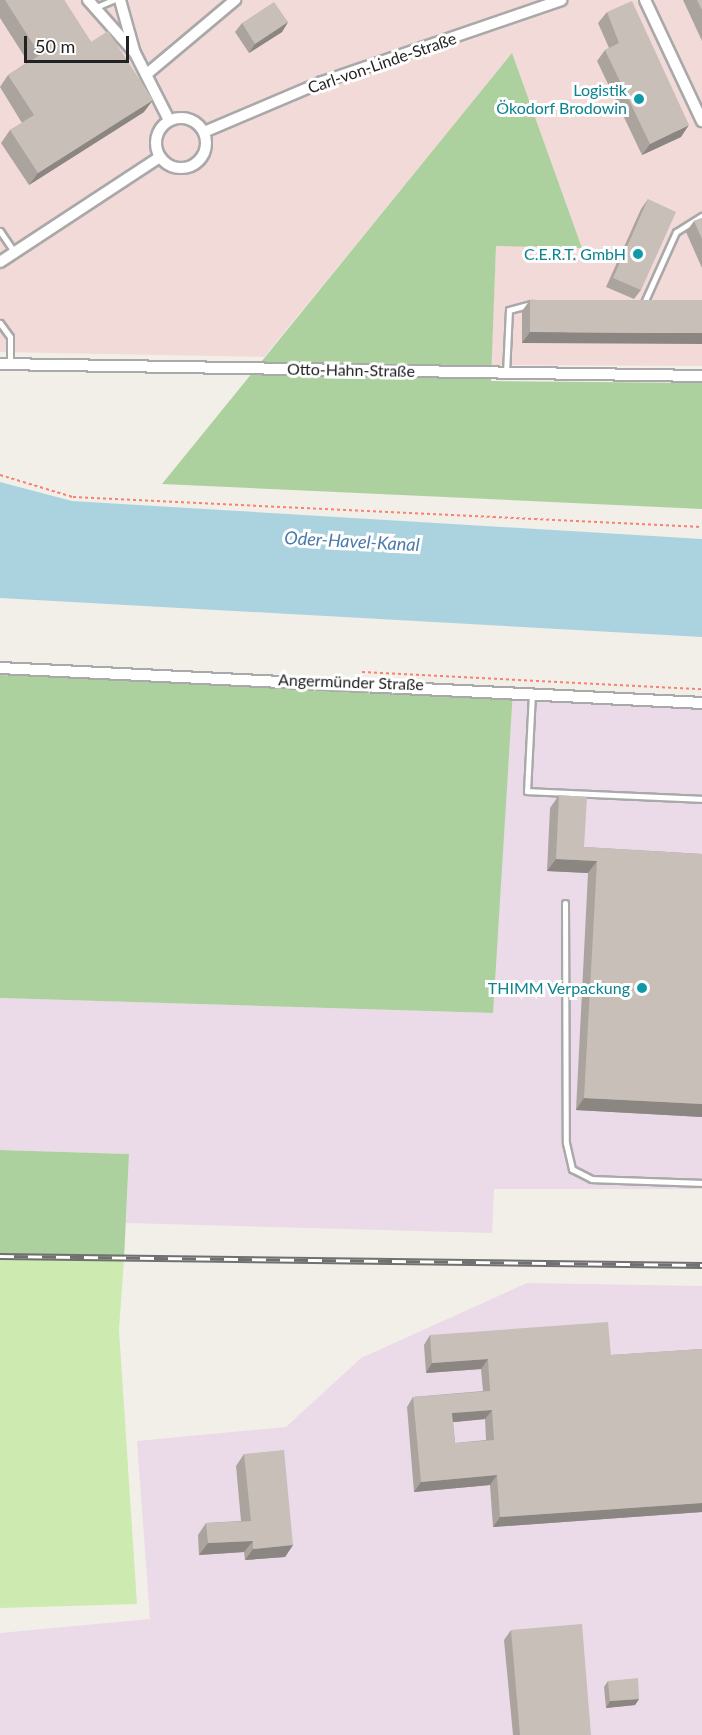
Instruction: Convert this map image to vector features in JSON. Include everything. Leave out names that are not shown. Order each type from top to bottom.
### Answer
[{"type":"street","points":[[120,0],[135,53]]},
{"type":"street","points":[[148,73],[235,0]]},
{"type":"street","name":"Carl-von-Linde-Straße","points":[[204,132],[322,82],[561,0]]},
{"type":"street","points":[[645,0],[702,121]]},
{"type":"street","points":[[90,4],[135,53],[148,73],[169,120]]},
{"type":"street","points":[[190,119],[204,132],[206,148],[194,165],[173,167],[160,157],[157,135],[169,120],[190,119]]},
{"type":"street","points":[[0,262],[160,157]]},
{"type":"street","name":"Otto-Hahn-Straße","points":[[5,364],[702,376]]},
{"type":"street","name":"Angermünder Straße","points":[[0,668],[702,702]]},
{"type":"lane","points":[[90,4],[113,0]]},
{"type":"lane","points":[[632,305],[646,303],[676,232],[702,216]]},
{"type":"lane","points":[[0,231],[14,252]]},
{"type":"lane","points":[[506,373],[509,310],[517,304],[539,304]]},
{"type":"lane","points":[[0,323],[10,337],[5,364]]},
{"type":"lane","points":[[532,692],[527,791],[702,799]]},
{"type":"lane","points":[[565,903],[566,1143],[572,1169],[592,1179],[702,1183]]},
{"type":"path","points":[[0,475],[74,498],[702,527]]},
{"type":"shaded area","points":[[0,0],[702,0],[702,366],[491,365],[496,245],[582,248],[512,54],[264,357],[0,352]]},
{"type":"shaded area","points":[[513,691],[702,703],[702,1189],[494,1189],[492,1233],[126,1223],[129,1154],[0,1150],[0,998],[492,1013]]},
{"type":"shaded area","points":[[527,1283],[702,1286],[702,1735],[0,1735],[0,1633],[150,1619],[137,1441],[286,1427],[361,1358]]},
{"type":"green space","points":[[512,53],[582,248],[496,246],[491,381],[702,383],[702,509],[162,484]]},
{"type":"green space","points":[[0,675],[513,691],[493,1013],[0,998]]},
{"type":"green space","points":[[0,1150],[129,1154],[124,1259],[0,1256]]},
{"type":"green space","points":[[0,1256],[124,1259],[119,1330],[137,1604],[0,1608]]},
{"type":"water","name":"Oder-Havel-Kanal","points":[[0,482],[72,501],[702,539],[702,637],[0,598]]},
{"type":"building","points":[[5,0],[64,0],[91,42],[108,31],[153,100],[38,173],[10,130],[34,115],[8,75],[40,55]]},
{"type":"building","points":[[697,0],[702,0],[702,10]]},
{"type":"building","points":[[632,1],[689,125],[650,144],[605,50],[619,43],[607,12]]},
{"type":"building","points":[[274,2],[288,22],[255,44],[242,23]]},
{"type":"building","name":"C.E.R.T. GmbH","points":[[648,199],[676,212],[641,290],[613,278]]},
{"type":"building","points":[[702,218],[702,239],[694,221]]},
{"type":"building","points":[[530,300],[702,300],[702,333],[530,332]]},
{"type":"building","name":"THIMM Verpackung","points":[[559,795],[587,797],[584,847],[702,854],[702,1104],[584,1098],[597,861],[556,859]]},
{"type":"building","points":[[608,1322],[611,1355],[702,1349],[702,1503],[500,1517],[497,1475],[421,1482],[413,1397],[490,1391],[488,1359],[432,1363],[430,1335]],"holes":[[[492,1410],[494,1440],[455,1443],[452,1413]]]},
{"type":"building","points":[[284,1450],[293,1545],[253,1549],[253,1541],[208,1543],[206,1523],[251,1521],[244,1454]]},
{"type":"building","points":[[582,1624],[591,1735],[520,1735],[511,1630]]},
{"type":"building","points":[[638,1678],[639,1699],[610,1701],[608,1681]]},
{"type":"railway","points":[[0,1256],[702,1265]]},
{"type":"place","name":"Logistik Ökodorf Brodowin","points":[[639,99]]},
{"type":"place","name":"C.E.R.T. GmbH","points":[[638,254]]},
{"type":"place","name":"THIMM Verpackung","points":[[642,988]]}]
